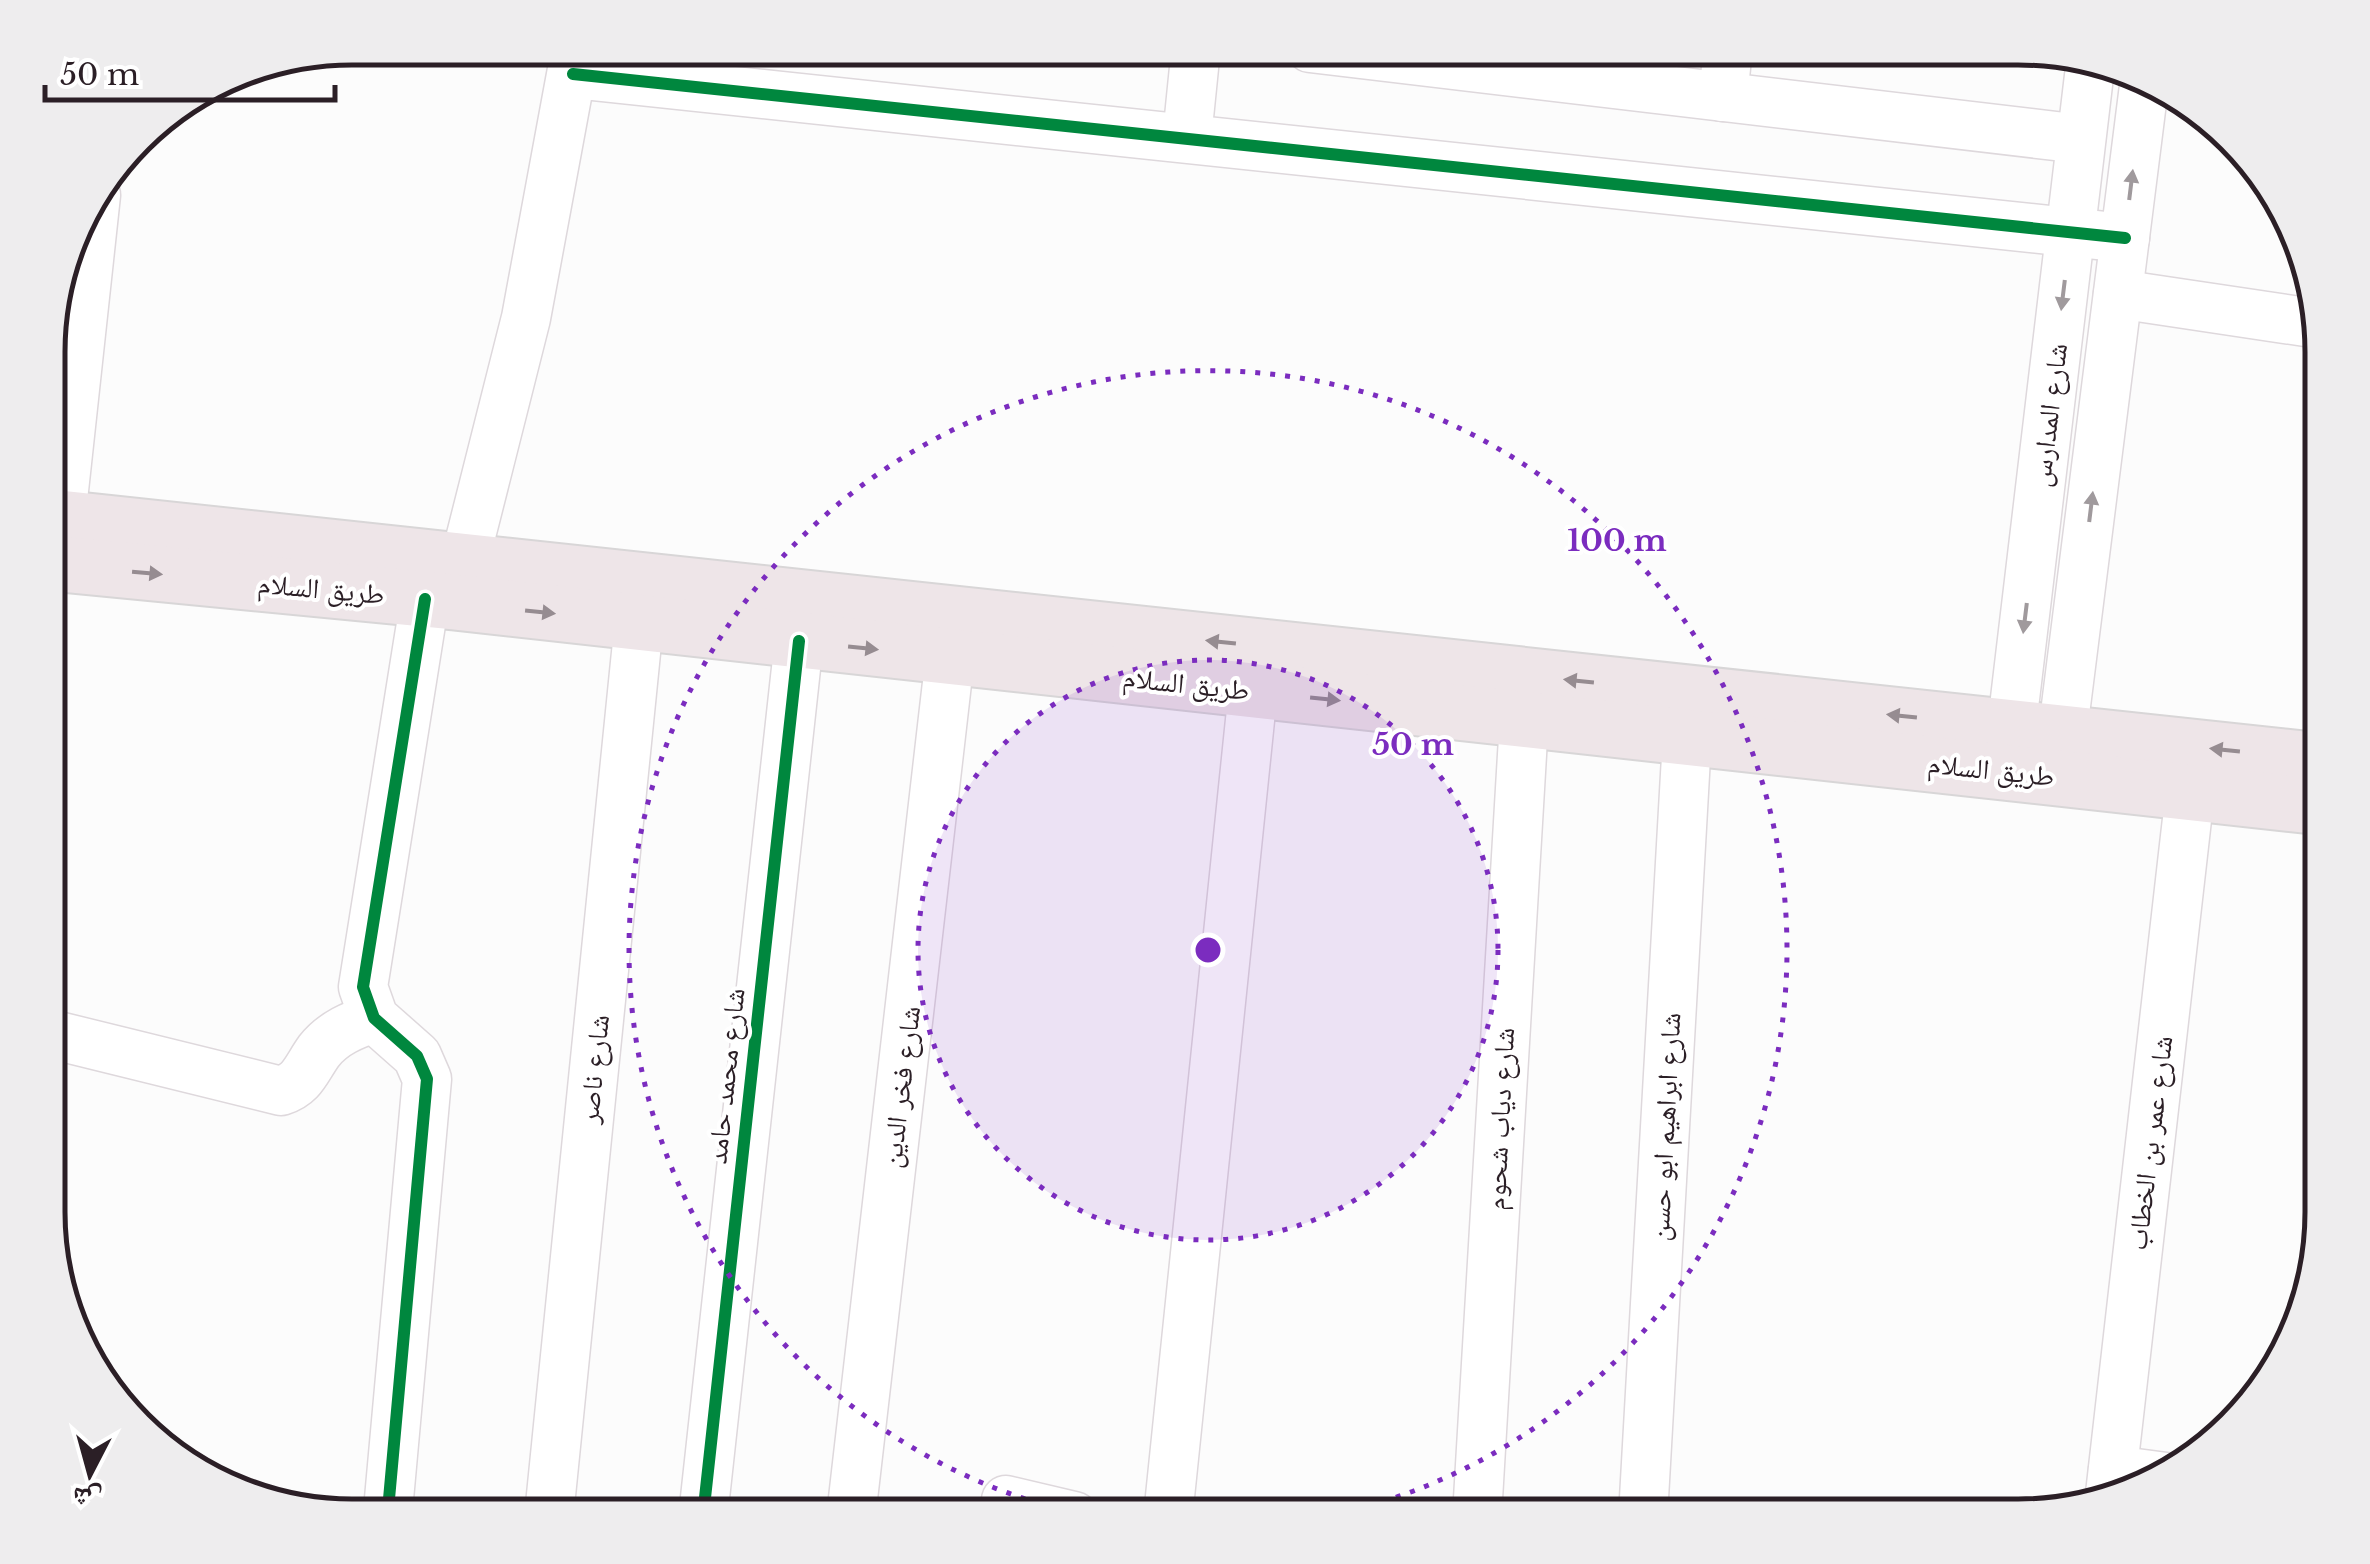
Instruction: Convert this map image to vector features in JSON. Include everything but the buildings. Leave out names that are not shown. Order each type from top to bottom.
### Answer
[{"type":"main road","name":"طريق السلام","points":[[65,535],[448,587],[2034,752],[2190,793],[2304,805]]},
{"type":"main road","name":"طريق السلام","points":[[448,587],[640,623],[1687,739],[2304,760]]},
{"type":"street","points":[[388,1499],[426,1079],[417,1056],[374,1018],[363,987],[366,954],[448,587],[526,318],[573,65]]},
{"type":"street","points":[[636,65],[1187,137],[2071,228],[2125,238]]},
{"type":"street","points":[[1187,137],[1194,65]]},
{"type":"street","points":[[1457,65],[2081,139]]},
{"type":"street","points":[[1724,96],[1727,65]]},
{"type":"street","name":"شارع المدارس","points":[[2034,752],[2071,228],[2089,74]]},
{"type":"street","name":"شارع المدارس","points":[[2034,752],[2118,294],[2143,94]]},
{"type":"street","points":[[65,444],[91,233]]},
{"type":"street","points":[[2118,294],[2302,321]]},
{"type":"street","name":"شارع ناصر","points":[[551,1499],[640,623]]},
{"type":"street","name":"شارع محمد حامد","points":[[704,1499],[798,641]]},
{"type":"street","name":"شارع فخر الدين","points":[[854,1499],[950,657]]},
{"type":"street","points":[[1170,1499],[1253,691]]},
{"type":"street","name":"شارع دياب شحوم","points":[[1478,1498],[1524,722]]},
{"type":"street","name":"شارع ابراهيم ابو حسن","points":[[1644,1498],[1687,739]]},
{"type":"street","name":"شارع عمر بن الخطاب","points":[[2111,1482],[2190,793]]},
{"type":"street","points":[[65,1038],[280,1091],[294,1086],[320,1048],[344,1028],[374,1018]]},
{"type":"cycle path","points":[[573,74],[2125,238]]},
{"type":"cycle path","points":[[389,1499],[427,1079],[417,1056],[374,1018],[363,987],[425,599]]},
{"type":"cycle path","points":[[705,1499],[799,641]]}]
